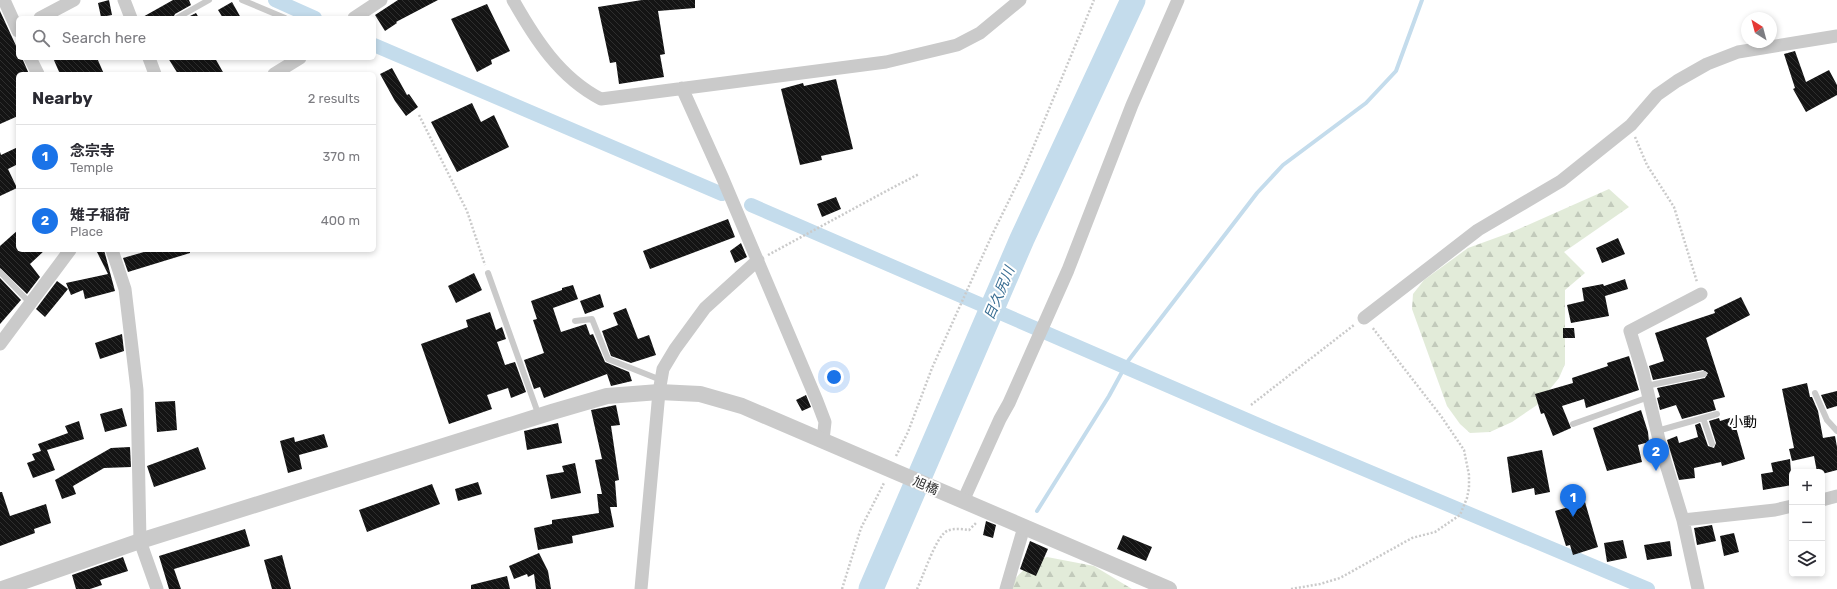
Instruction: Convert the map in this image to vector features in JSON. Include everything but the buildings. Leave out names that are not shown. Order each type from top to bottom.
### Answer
[{"type":"street","points":[[4,0],[16,26]]},
{"type":"street","points":[[44,16],[74,0]]},
{"type":"street","points":[[124,0],[131,16]]},
{"type":"street","points":[[357,16],[381,0]]},
{"type":"street","points":[[513,0],[532,34],[564,74],[585,91],[601,99],[886,62],[957,45],[980,33],[1020,0]]},
{"type":"street","points":[[960,500],[1013,395],[1068,270],[1132,105],[1178,0]]},
{"type":"street","points":[[1364,318],[1478,230],[1561,181],[1631,125],[1657,95],[1677,81],[1707,64],[1738,52],[1837,36]]},
{"type":"street","points":[[31,60],[37,72]]},
{"type":"street","points":[[150,60],[155,72]]},
{"type":"street","points":[[277,72],[297,60]]},
{"type":"street","points":[[682,88],[758,260],[825,422],[823,440]]},
{"type":"street","points":[[0,344],[68,252]]},
{"type":"street","points":[[113,252],[125,290],[137,390],[140,541],[157,589]]},
{"type":"street","points":[[641,589],[660,386],[663,369],[675,349],[705,308],[758,260]]},
{"type":"street","points":[[1698,589],[1683,520],[1630,331],[1701,294]]},
{"type":"street","name":"旭橋","points":[[2,589],[140,541],[539,416],[607,396],[660,386],[700,394],[742,406],[1169,589]]},
{"type":"street","points":[[1825,499],[1837,496]]},
{"type":"street","points":[[1683,520],[1775,510],[1789,507]]},
{"type":"street","points":[[1006,589],[1024,527]]},
{"type":"lane","points":[[181,16],[209,0]]},
{"type":"lane","points":[[242,0],[280,16]]},
{"type":"lane","points":[[0,272],[30,303]]},
{"type":"lane","points":[[488,274],[539,416]]},
{"type":"lane","points":[[575,321],[592,320],[608,359],[660,386]]},
{"type":"lane","points":[[1573,424],[1648,391],[1704,374]]},
{"type":"lane","points":[[1815,393],[1827,420],[1837,431]]},
{"type":"lane","points":[[1657,431],[1717,414]]},
{"type":"lane","points":[[1704,418],[1712,444]]},
{"type":"path","points":[[842,589],[862,528],[892,470],[932,368],[1023,172],[1094,0]]},
{"type":"path","points":[[419,115],[466,211],[488,274]]},
{"type":"path","points":[[1631,125],[1647,165],[1674,207],[1701,294]]},
{"type":"path","points":[[758,260],[793,243],[890,188],[919,174]]},
{"type":"path","points":[[1251,405],[1364,318],[1441,416],[1464,450],[1469,475],[1469,488],[1465,504],[1460,515],[1436,532],[1412,538],[1340,578],[1320,584],[1291,589]]},
{"type":"path","points":[[917,589],[945,531],[972,528],[979,520],[982,510]]},
{"type":"green space","points":[[1609,189],[1629,207],[1564,252],[1585,273],[1565,290],[1565,364],[1559,378],[1537,405],[1512,422],[1490,432],[1470,433],[1460,424],[1447,406],[1412,309],[1413,294],[1424,280],[1468,248],[1512,232]]},
{"type":"green space","points":[[1047,557],[1094,566],[1132,589],[1009,589],[1020,573],[1035,562]]},
{"type":"waterway","points":[[275,0],[311,16]]},
{"type":"waterway","name":"目久尻川","points":[[871,589],[1022,239],[1133,0]]},
{"type":"waterway","points":[[1037,511],[1109,396],[1128,361],[1257,193],[1283,165],[1366,103],[1396,71],[1422,0]]},
{"type":"waterway","points":[[376,46],[722,194]]},
{"type":"waterway","points":[[751,205],[1254,423],[1648,589]]},
{"type":"place","name":"雉子稲荷","points":[[1656,471]]},
{"type":"place","name":"念宗寺","points":[[1573,517]]},
{"type":"district","name":"小動","points":[[1743,422]]}]
